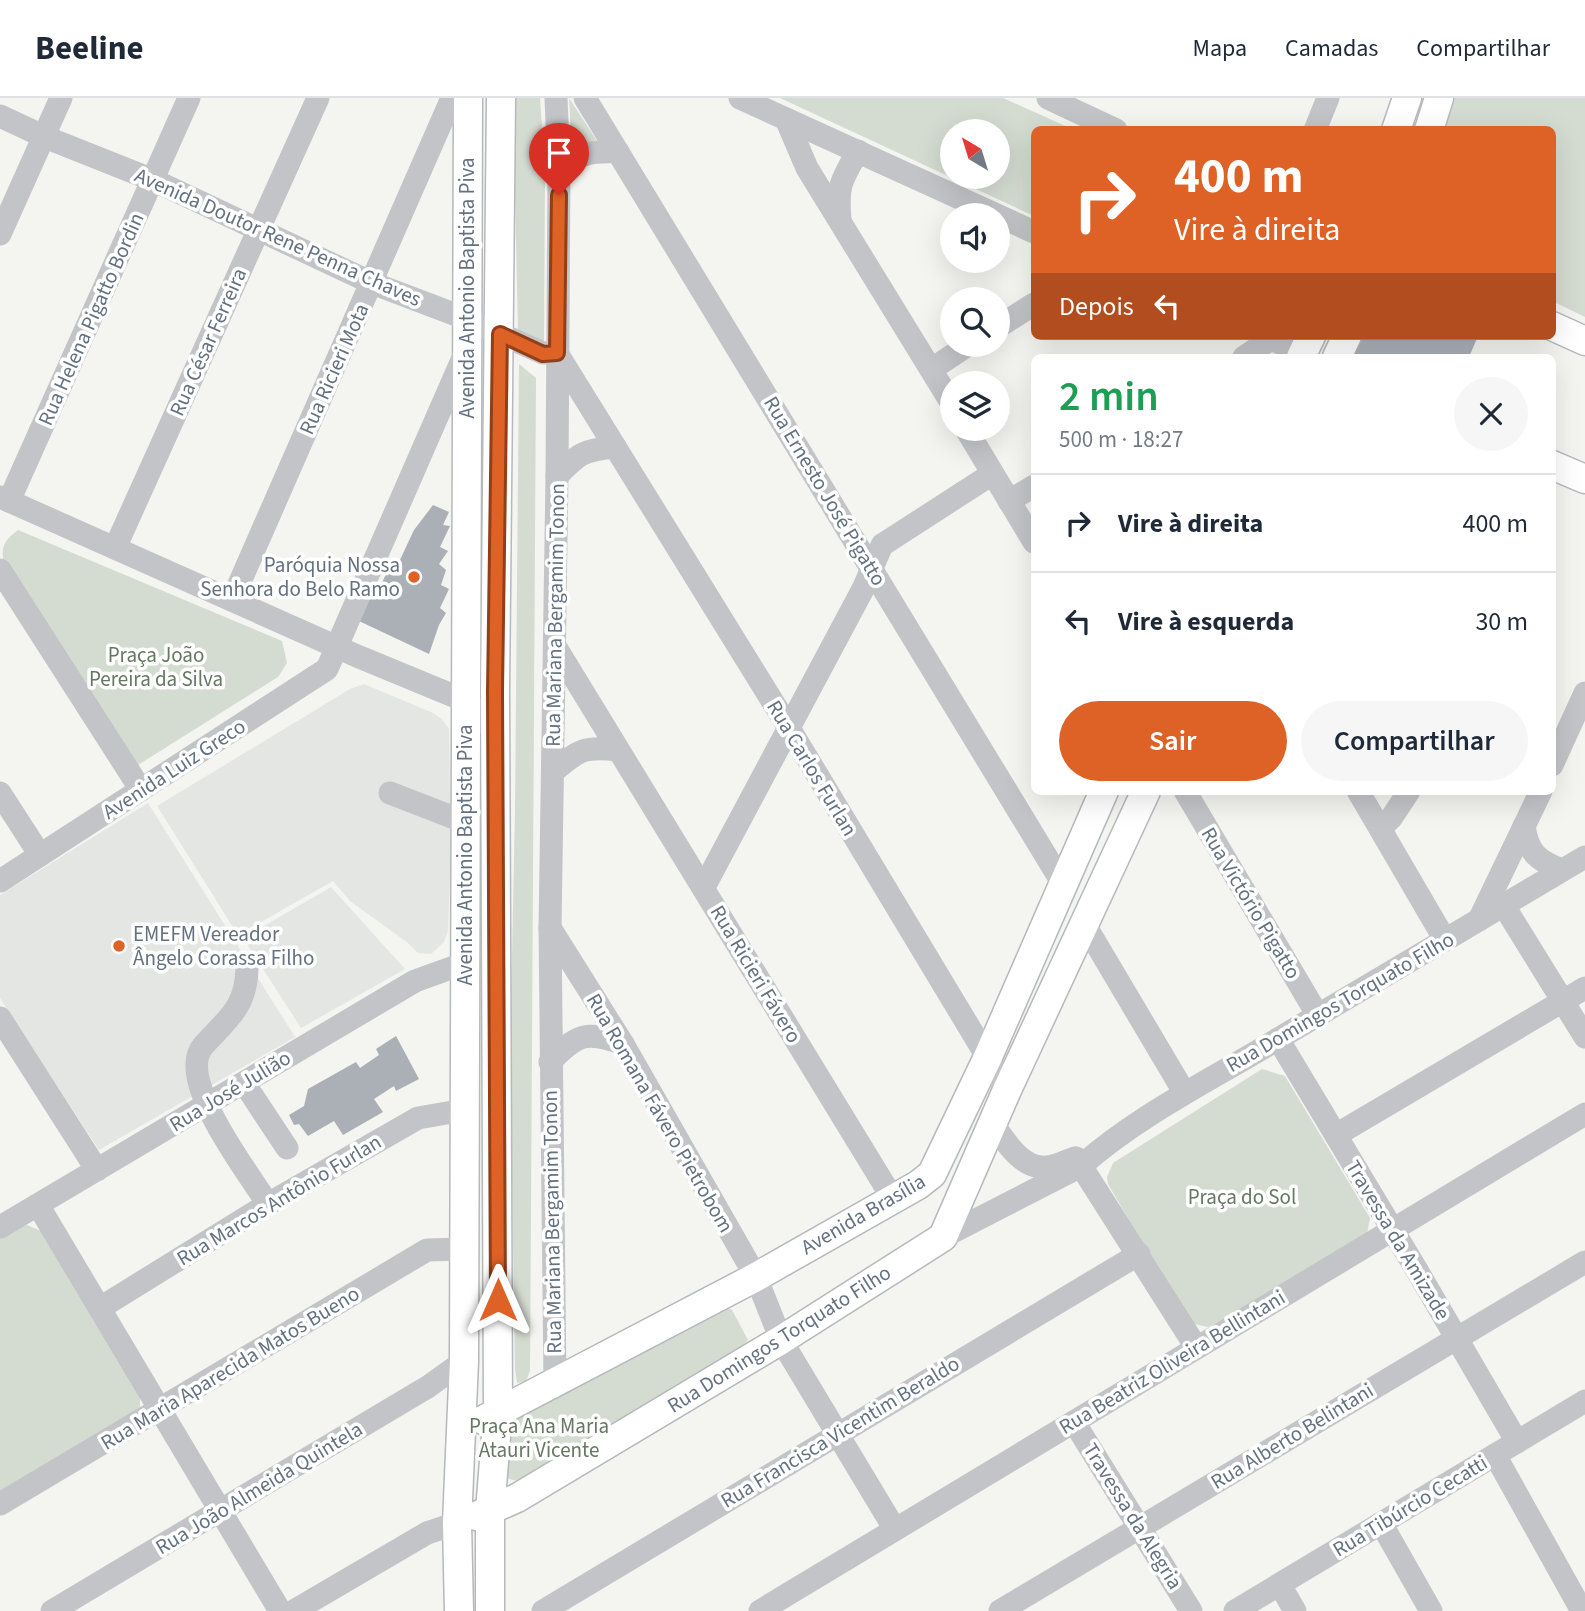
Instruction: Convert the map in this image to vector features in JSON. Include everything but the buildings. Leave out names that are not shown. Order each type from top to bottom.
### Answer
[{"type":"main road","name":"Avenida Antonio Baptista Piva","points":[[459,1611],[457,1523],[464,1361],[468,98]]},
{"type":"main road","name":"Avenida Antonio Baptista Piva","points":[[490,1611],[490,1511],[498,1412],[495,691],[500,98]]},
{"type":"main road","points":[[1397,126],[1407,98]]},
{"type":"main road","points":[[1430,126],[1439,98]]},
{"type":"main road","points":[[1556,329],[1585,341]]},
{"type":"main road","points":[[1556,469],[1585,479]]},
{"type":"main road","name":"Avenida Brasília","points":[[460,1432],[555,1382],[760,1289],[932,1174],[987,1059],[1102,795]]},
{"type":"main road","name":"Avenida Brasília","points":[[943,1237],[1007,1090],[1144,795]]},
{"type":"main road","points":[[465,850],[477,845],[496,852]]},
{"type":"main road","name":"Rua Domingos Torquato Filho","points":[[457,1523],[517,1498],[780,1340],[943,1237]]},
{"type":"street","points":[[0,234],[61,98]]},
{"type":"street","name":"Rua Helena Pigatto Bordin","points":[[5,499],[190,98]]},
{"type":"street","name":"Rua César Ferreira","points":[[115,548],[318,98]]},
{"type":"street","name":"Rua Ricieri Mota","points":[[233,600],[452,98]]},
{"type":"street","name":"Rua Ernesto José Pigatto","points":[[586,98],[1063,884]]},
{"type":"street","points":[[740,98],[1031,231]]},
{"type":"street","points":[[1048,98],[1108,126]]},
{"type":"street","points":[[1317,126],[1328,98]]},
{"type":"street","name":"Rua Mariana Bergamim Tonon","points":[[555,1382],[550,928],[557,476],[557,100]]},
{"type":"street","name":"Avenida Doutor Rene Penna Chaves","points":[[0,116],[44,137],[153,180],[372,283],[467,319],[543,354],[557,353]]},
{"type":"street","points":[[786,119],[802,160],[940,383]]},
{"type":"street","points":[[559,169],[577,156],[592,151],[618,152]]},
{"type":"street","points":[[840,220],[837,193],[842,178],[858,151]]},
{"type":"street","points":[[1010,319],[1031,306]]},
{"type":"street","points":[[1248,354],[1264,340]]},
{"type":"street","points":[[1276,340],[1306,351]]},
{"type":"street","name":"Avenida Luiz Greco","points":[[0,881],[327,669],[466,350]]},
{"type":"street","name":"Rua Carlos Furlan","points":[[557,353],[789,728],[1007,1090]]},
{"type":"street","points":[[932,369],[950,357]]},
{"type":"street","points":[[973,441],[1031,537]]},
{"type":"street","points":[[557,476],[588,450],[615,447]]},
{"type":"street","points":[[704,887],[863,589],[882,545],[992,474]]},
{"type":"street","points":[[1009,501],[1031,487]]},
{"type":"street","points":[[5,499],[335,646],[466,701],[495,733]]},
{"type":"street","points":[[0,570],[141,790]]},
{"type":"street","name":"Rua Ricieri Fávero","points":[[555,645],[892,1199]]},
{"type":"street","points":[[466,701],[495,691]]},
{"type":"street","points":[[1556,756],[1585,693]]},
{"type":"street","points":[[553,772],[573,755],[593,747],[618,750]]},
{"type":"street","points":[[0,793],[40,855]]},
{"type":"street","points":[[390,793],[465,822]]},
{"type":"street","name":"Rua Victório Pigatto","points":[[1187,795],[1317,1014]]},
{"type":"street","points":[[1360,795],[1445,940]]},
{"type":"street","points":[[1381,828],[1406,795]]},
{"type":"street","points":[[1479,920],[1539,795]]},
{"type":"street","points":[[1524,827],[1526,842],[1532,852],[1543,862],[1562,870]]},
{"type":"street","name":"Rua Domingos Torquato Filho","points":[[943,1237],[1085,1158],[1184,1092],[1585,857]]},
{"type":"street","points":[[1504,906],[1585,1037]]},
{"type":"street","points":[[1085,925],[1184,1092]]},
{"type":"street","name":"Rua Romana Fávero Pietrobom","points":[[550,928],[623,1044],[760,1289],[780,1340],[894,1528]]},
{"type":"street","name":"Rua José Julião","points":[[0,1227],[415,981],[465,963]]},
{"type":"street","points":[[247,969],[246,989],[239,1006],[203,1047],[196,1061],[196,1072],[206,1105],[268,1204]]},
{"type":"street","points":[[1336,1135],[1585,988]]},
{"type":"street","points":[[0,1018],[97,1170]]},
{"type":"street","name":"Rua Mariana Bergamim Tonon","points":[[550,1062],[568,1043],[582,1035],[603,1036],[623,1044]]},
{"type":"street","name":"Travessa da Amizade","points":[[1278,1039],[1517,1442]]},
{"type":"street","points":[[244,1083],[287,1148]]},
{"type":"street","name":"Rua Marcos Antônio Furlan","points":[[100,1308],[268,1204],[418,1118],[464,1110]]},
{"type":"street","name":"Rua Beatriz Oliveira Bellintani","points":[[761,1611],[894,1528],[1585,1114]]},
{"type":"street","name":"Rua Domingos Torquato Filho","points":[[993,1124],[1030,1166],[1047,1167],[1085,1158]]},
{"type":"street","points":[[1085,1158],[1196,1347]]},
{"type":"street","points":[[38,1205],[280,1611]]},
{"type":"street","name":"Rua Maria Aparecida Matos Bueno","points":[[0,1504],[427,1250],[464,1250]]},
{"type":"street","name":"Rua Francisca Vicentim Beraldo","points":[[543,1611],[836,1433],[1139,1254]]},
{"type":"street","name":"Rua Alberto Belintani","points":[[1000,1611],[1585,1262]]},
{"type":"street","name":"Rua João Almeida Quintela","points":[[51,1611],[429,1386],[464,1361]]},
{"type":"street","name":"Rua Tibúrcio Cecatti","points":[[1235,1611],[1585,1401]]},
{"type":"street","name":"Travessa da Alegria","points":[[1074,1422],[1191,1611]]},
{"type":"street","points":[[1495,1455],[1583,1611]]},
{"type":"street","points":[[294,1611],[427,1533],[457,1523]]},
{"type":"street","points":[[1381,1523],[1431,1611]]},
{"type":"street","points":[[1280,1585],[1295,1611]]},
{"type":"shaded area","points":[[364,684],[433,713],[442,719],[449,729],[451,850],[448,931],[444,942],[431,954],[418,953],[350,901],[333,881],[238,935],[157,806],[350,689]]},
{"type":"shaded area","name":"EMEFM Vereador Ângelo Corassa Filho","points":[[148,803],[295,1037],[99,1150],[0,998],[0,895]]},
{"type":"shaded area","points":[[331,887],[405,969],[301,1028],[243,938]]},
{"type":"green space","points":[[513,98],[540,98],[545,174],[544,344],[518,331]]},
{"type":"green space","points":[[569,98],[597,141],[572,150]]},
{"type":"green space","points":[[780,98],[1003,98],[1065,126],[1031,126],[1031,215],[976,189],[1010,189],[1010,119],[940,119],[940,172]]},
{"type":"green space","points":[[1454,98],[1585,98],[1585,317],[1556,303],[1556,126],[1446,126]]},
{"type":"green space","points":[[519,364],[536,378],[530,1371],[526,1381],[517,1383],[510,1054]]},
{"type":"green space","name":"Praça João Pereira da Silva","points":[[18,530],[282,641],[287,663],[278,677],[138,765],[7,572],[3,548]]},
{"type":"green space","name":"Praça do Sol","points":[[1262,1069],[1285,1076],[1370,1218],[1366,1239],[1208,1327],[1189,1323],[1108,1184],[1107,1177],[1113,1163]]},
{"type":"green space","points":[[27,1225],[43,1232],[140,1397],[140,1407],[136,1414],[0,1498],[0,1236],[16,1227]]},
{"type":"green space","name":"Praça Ana Maria Atauri Vicente","points":[[726,1307],[732,1310],[748,1340],[743,1346],[545,1471],[518,1481],[504,1478],[506,1422]]},
{"type":"place","name":"Paróquia Nossa Senhora do Belo Ramo","points":[[414,577]]},
{"type":"place","name":"EMEFM Vereador Ângelo Corassa Filho","points":[[119,946]]},
{"type":"route","points":[[498,1300],[495,691],[500,334],[543,354],[557,353],[559,195]]}]
